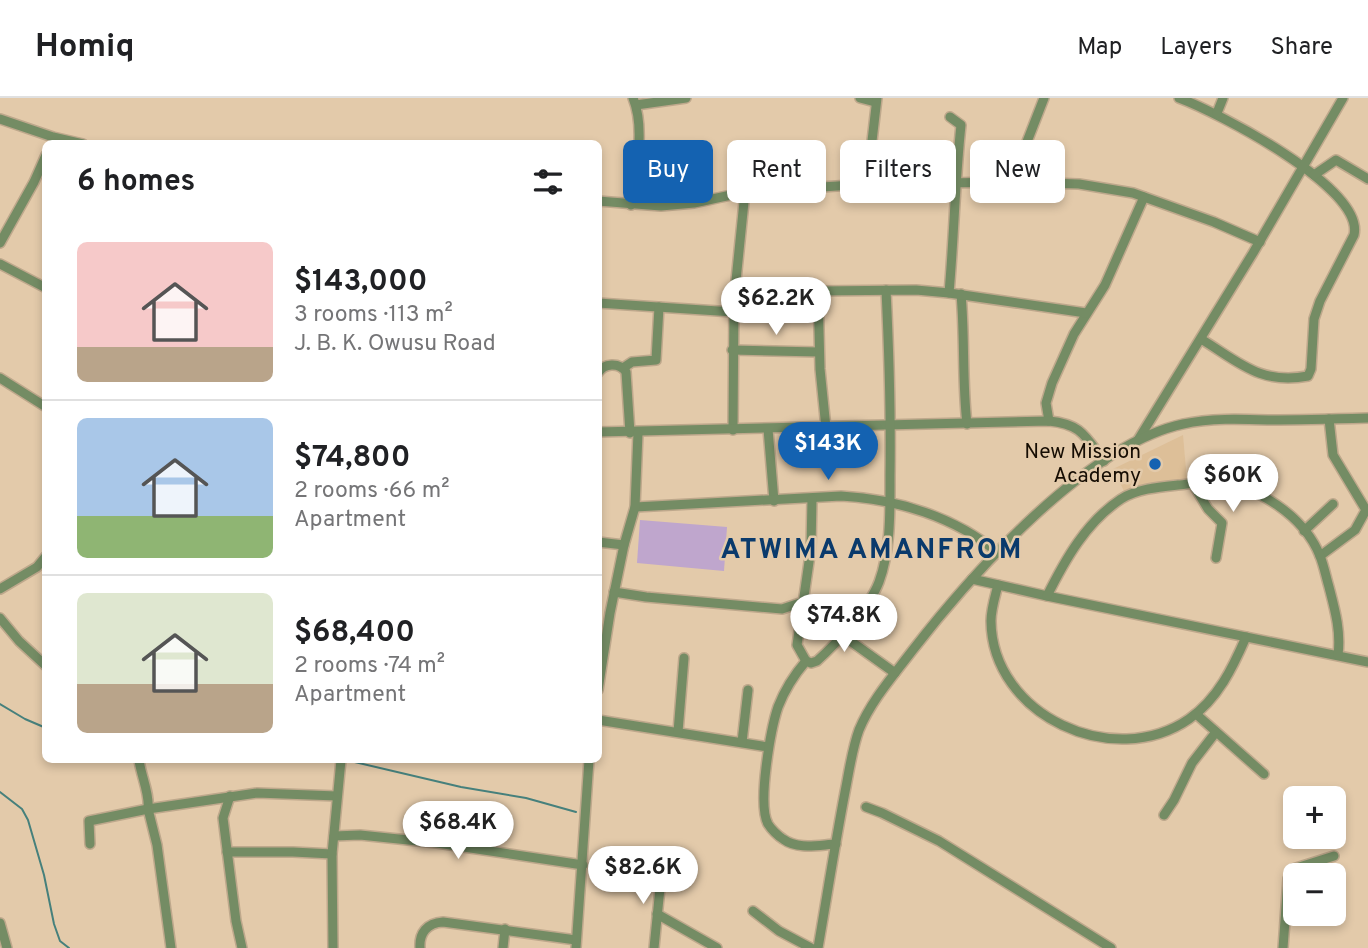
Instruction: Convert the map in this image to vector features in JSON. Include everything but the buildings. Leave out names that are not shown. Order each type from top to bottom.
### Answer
[{"type":"street","points":[[631,205],[639,137],[635,102],[686,98]]},
{"type":"street","points":[[860,98],[876,100],[872,140]]},
{"type":"street","points":[[1027,140],[1044,98]]},
{"type":"street","points":[[1179,98],[1243,127],[1302,165],[1335,193],[1354,220],[1356,230],[1320,301],[1314,319],[1310,374],[1306,377],[1282,379],[1256,374],[1201,339]]},
{"type":"street","points":[[1217,113],[1223,98]]},
{"type":"street","points":[[1138,440],[1260,242],[1343,98]]},
{"type":"street","points":[[949,293],[956,165],[961,125],[950,117]]},
{"type":"street","points":[[0,119],[52,140]]},
{"type":"street","points":[[1314,175],[1336,160],[1368,179]]},
{"type":"street","points":[[0,243],[42,164]]},
{"type":"street","points":[[957,183],[970,183]]},
{"type":"street","points":[[1065,184],[1096,186],[1144,197],[1260,242]]},
{"type":"street","points":[[602,201],[661,206],[727,196]]},
{"type":"street","points":[[1049,421],[1048,393],[1069,345],[1105,285],[1144,197]]},
{"type":"street","points":[[733,430],[733,312],[744,203]]},
{"type":"street","points":[[0,264],[42,286]]},
{"type":"street","points":[[812,499],[811,548],[797,647],[806,661],[811,663],[817,661],[842,635],[869,600],[879,583],[885,557],[890,503],[891,426],[886,290]]},
{"type":"street","points":[[826,428],[819,352],[818,291],[949,293],[1086,313]]},
{"type":"street","points":[[961,294],[967,424]]},
{"type":"street","points":[[602,303],[733,312]]},
{"type":"street","points":[[623,368],[629,363],[656,360],[659,307]]},
{"type":"street","points":[[732,350],[819,352]]},
{"type":"street","points":[[602,369],[607,365],[623,368],[626,372],[634,433],[635,507],[602,635]]},
{"type":"street","points":[[0,379],[42,405]]},
{"type":"street","points":[[818,948],[858,733],[875,701],[940,614],[998,553],[1047,506],[1104,461],[1138,440],[1177,425],[1199,421],[1368,418]]},
{"type":"street","points":[[1320,556],[1355,530],[1366,508],[1333,455],[1329,419]]},
{"type":"street","points":[[602,432],[1049,421],[1076,427],[1104,461]]},
{"type":"street","points":[[768,429],[774,502]]},
{"type":"street","points":[[1047,596],[1080,539],[1112,506],[1126,497],[1140,491],[1223,483],[1263,497],[1284,509],[1304,531],[1320,556],[1338,624],[1338,655]]},
{"type":"street","points":[[1193,484],[1204,503],[1222,524],[1216,558]]},
{"type":"street","points":[[635,507],[774,502],[841,496],[890,503],[954,523],[998,553]]},
{"type":"street","points":[[1304,531],[1333,504]]},
{"type":"street","points":[[1355,530],[1368,529]]},
{"type":"street","points":[[602,542],[624,545]]},
{"type":"street","points":[[0,589],[37,567],[42,561]]},
{"type":"street","points":[[972,579],[1368,662]]},
{"type":"street","points":[[998,585],[991,621],[997,654],[1023,698],[1061,726],[1087,735],[1123,738],[1162,733],[1196,714],[1222,685],[1246,637]]},
{"type":"street","points":[[614,592],[782,610],[803,602]]},
{"type":"street","points":[[782,610],[800,624]]},
{"type":"street","points":[[0,618],[42,662]]},
{"type":"street","points":[[842,635],[895,673]]},
{"type":"street","points":[[678,732],[684,658]]},
{"type":"street","points":[[806,661],[787,687],[779,705],[768,747],[765,798],[767,823],[784,840],[797,845],[836,844]]},
{"type":"street","points":[[742,742],[748,690]]},
{"type":"street","points":[[1196,714],[1264,774]]},
{"type":"street","points":[[602,721],[768,747]]},
{"type":"street","points":[[1164,815],[1192,763],[1216,732]]},
{"type":"street","points":[[140,763],[149,798],[148,810],[157,845],[172,948]]},
{"type":"street","points":[[333,948],[332,854],[341,763]]},
{"type":"street","points":[[420,948],[420,940],[426,928],[438,922],[505,929],[576,944],[589,763]]},
{"type":"street","points":[[90,845],[89,821],[257,793],[337,796]]},
{"type":"street","points":[[230,796],[223,818],[242,948]]},
{"type":"street","points":[[210,800],[223,818]]},
{"type":"street","points":[[866,807],[939,841],[1111,948]]},
{"type":"street","points":[[334,836],[360,835],[437,843],[583,865]]},
{"type":"street","points":[[227,852],[332,854]]},
{"type":"street","points":[[1283,948],[1288,878],[1293,869],[1334,856]]},
{"type":"street","points":[[654,948],[661,878]]},
{"type":"street","points":[[753,911],[779,931],[811,948]]},
{"type":"street","points":[[657,914],[717,948]]},
{"type":"street","points":[[0,923],[7,948]]},
{"type":"street","points":[[655,937],[672,924]]},
{"type":"street","points":[[503,948],[505,929]]},
{"type":"shaded area","name":"New Mission Academy","points":[[1183,435],[1187,481],[1125,493],[1113,469]]},
{"type":"shaded area","points":[[640,520],[727,527],[724,571],[637,563]]},
{"type":"waterway","points":[[739,302],[741,282]]},
{"type":"waterway","points":[[0,704],[42,726]]},
{"type":"waterway","points":[[359,763],[461,787],[526,798],[576,812]]},
{"type":"waterway","points":[[0,792],[22,809],[28,820],[44,875],[54,924],[60,941],[69,948]]},
{"type":"place","name":"New Mission Academy","points":[[1155,464]]},
{"type":"district","name":"ATWIMA AMANFROM","points":[[872,551]]}]
